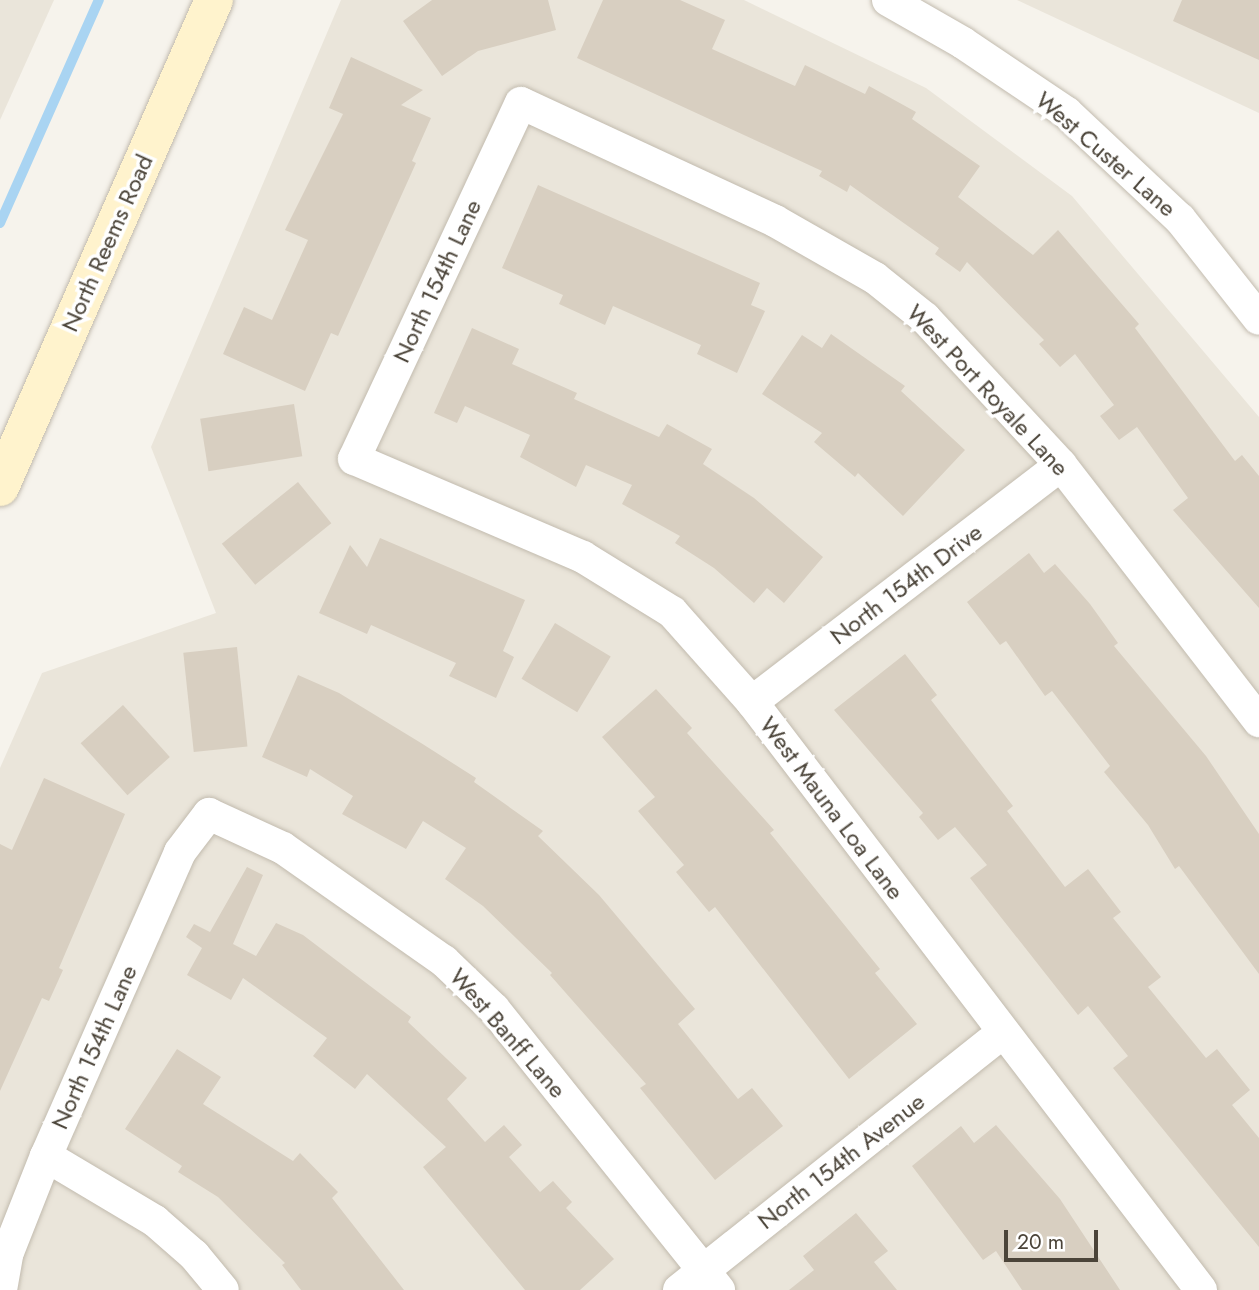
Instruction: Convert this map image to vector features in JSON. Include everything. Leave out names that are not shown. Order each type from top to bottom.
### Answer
[{"type":"main road","name":"North Reems Road","points":[[0,487],[214,0]]},
{"type":"street","name":"West Custer Lane","points":[[888,0],[963,43],[1067,113],[1180,219],[1254,301]]},
{"type":"street","name":"North 154th Lane","points":[[354,459],[521,103]]},
{"type":"street","name":"West Port Royale Lane","points":[[521,103],[713,189],[875,278],[925,318],[1061,465],[1259,721]]},
{"type":"street","name":"West Mauna Loa Lane","points":[[354,459],[583,557],[672,612],[752,702],[1201,1290]]},
{"type":"street","name":"North 154th Drive","points":[[752,702],[1061,465]]},
{"type":"street","name":"North 154th Lane","points":[[1,1290],[8,1252],[46,1156],[180,852],[209,814]]},
{"type":"street","name":"West Banff Lane","points":[[209,814],[283,848],[444,961],[494,1009],[711,1280]]},
{"type":"street","name":"North 154th Avenue","points":[[679,1290],[711,1280],[1003,1033]]},
{"type":"street","points":[[46,1156],[155,1222],[194,1255],[223,1290]]},
{"type":"shaded area","points":[[0,0],[54,0],[0,120]]},
{"type":"shaded area","points":[[341,0],[744,0],[926,88],[1072,196],[1259,417],[1259,1290],[0,1290],[0,768],[42,673],[216,613],[151,447]]},
{"type":"shaded area","points":[[1017,0],[1259,0],[1259,113]]},
{"type":"building","points":[[432,0],[548,0],[556,30],[478,51],[442,76],[403,21]]},
{"type":"building","points":[[603,0],[680,0],[725,20],[712,49],[795,86],[805,65],[865,94],[869,86],[916,112],[912,119],[980,166],[958,197],[1033,255],[1058,230],[1139,324],[1135,328],[1235,461],[1242,455],[1259,476],[1259,608],[1173,510],[1188,498],[1137,427],[1119,440],[1100,416],[1114,405],[1075,354],[1060,367],[1039,344],[1044,340],[967,262],[960,272],[935,254],[939,248],[850,185],[847,192],[819,176],[822,171],[577,58]]},
{"type":"building","points":[[1182,0],[1259,0],[1259,60],[1173,21]]},
{"type":"building","points":[[351,57],[423,90],[401,105],[431,118],[412,161],[416,163],[338,336],[331,333],[305,391],[223,354],[244,307],[272,320],[308,240],[285,230],[343,114],[329,108]]},
{"type":"building","points":[[538,185],[760,283],[751,305],[765,311],[737,373],[697,354],[701,345],[613,306],[605,325],[559,304],[563,295],[502,268]]},
{"type":"building","points":[[472,328],[519,349],[512,364],[577,393],[574,399],[659,437],[667,424],[712,449],[703,464],[754,498],[823,557],[784,603],[767,588],[754,603],[714,568],[675,543],[680,536],[622,504],[632,485],[586,465],[576,487],[520,457],[530,435],[465,406],[457,423],[434,413]]},
{"type":"building","points":[[831,334],[905,386],[901,391],[965,450],[903,516],[858,473],[855,477],[814,442],[822,433],[762,394],[802,335],[822,348]]},
{"type":"building","points":[[294,404],[302,456],[208,471],[200,419]]},
{"type":"building","points":[[298,482],[331,523],[255,585],[222,544]]},
{"type":"building","points":[[380,538],[525,600],[503,651],[514,657],[496,698],[449,676],[456,663],[371,625],[367,634],[319,613],[350,545],[367,567]]},
{"type":"building","points":[[1029,553],[1044,573],[1055,564],[1090,604],[1118,643],[1114,646],[1206,756],[1259,834],[1259,974],[1179,866],[1175,869],[1148,825],[1104,772],[1110,766],[1052,691],[1045,696],[1006,641],[1000,645],[967,602]]},
{"type":"building","points":[[555,623],[611,656],[577,712],[522,679]]},
{"type":"building","points":[[237,647],[247,746],[194,752],[183,653]]},
{"type":"building","points":[[905,654],[937,695],[931,700],[1013,806],[1007,811],[1065,887],[1088,869],[1121,912],[1113,918],[1161,977],[1148,987],[1206,1058],[1217,1049],[1250,1090],[1232,1105],[1259,1138],[1259,1247],[1113,1068],[1128,1056],[1088,1006],[1078,1015],[970,878],[987,865],[955,827],[938,840],[919,817],[923,813],[834,710]]},
{"type":"building","points":[[298,675],[339,693],[476,778],[474,782],[543,831],[538,836],[599,895],[695,1009],[678,1024],[738,1099],[752,1088],[783,1126],[715,1180],[640,1088],[646,1084],[550,975],[552,973],[483,906],[445,879],[466,848],[423,821],[406,849],[342,814],[353,796],[310,769],[307,777],[262,757]]},
{"type":"building","points":[[656,689],[692,728],[687,733],[774,830],[770,833],[880,969],[875,973],[917,1024],[849,1079],[715,907],[709,912],[676,872],[684,865],[638,811],[655,797],[602,737]]},
{"type":"building","points":[[123,705],[170,757],[127,795],[81,743]]},
{"type":"building","points":[[44,778],[125,814],[59,968],[63,970],[49,1001],[42,998],[0,1091],[0,844],[12,850]]},
{"type":"building","points":[[247,867],[263,875],[233,944],[256,956],[276,923],[303,935],[411,1017],[408,1022],[467,1078],[447,1099],[485,1142],[504,1125],[522,1145],[509,1157],[540,1192],[553,1181],[572,1202],[566,1208],[614,1259],[580,1290],[525,1290],[423,1167],[446,1147],[367,1074],[355,1089],[313,1056],[327,1038],[243,978],[231,1000],[187,975],[202,948],[186,937],[194,924],[210,932]]},
{"type":"building","points":[[177,1049],[221,1077],[203,1104],[293,1161],[300,1153],[338,1192],[332,1198],[404,1290],[301,1290],[282,1265],[285,1263],[218,1197],[178,1172],[182,1166],[125,1129]]},
{"type":"building","points":[[996,1125],[1060,1199],[1120,1290],[1022,1290],[996,1251],[983,1260],[912,1166],[961,1126],[974,1143]]},
{"type":"building","points":[[856,1213],[888,1251],[874,1262],[897,1290],[789,1290],[814,1270],[803,1256]]},
{"type":"waterway","points":[[0,223],[99,0]]}]
